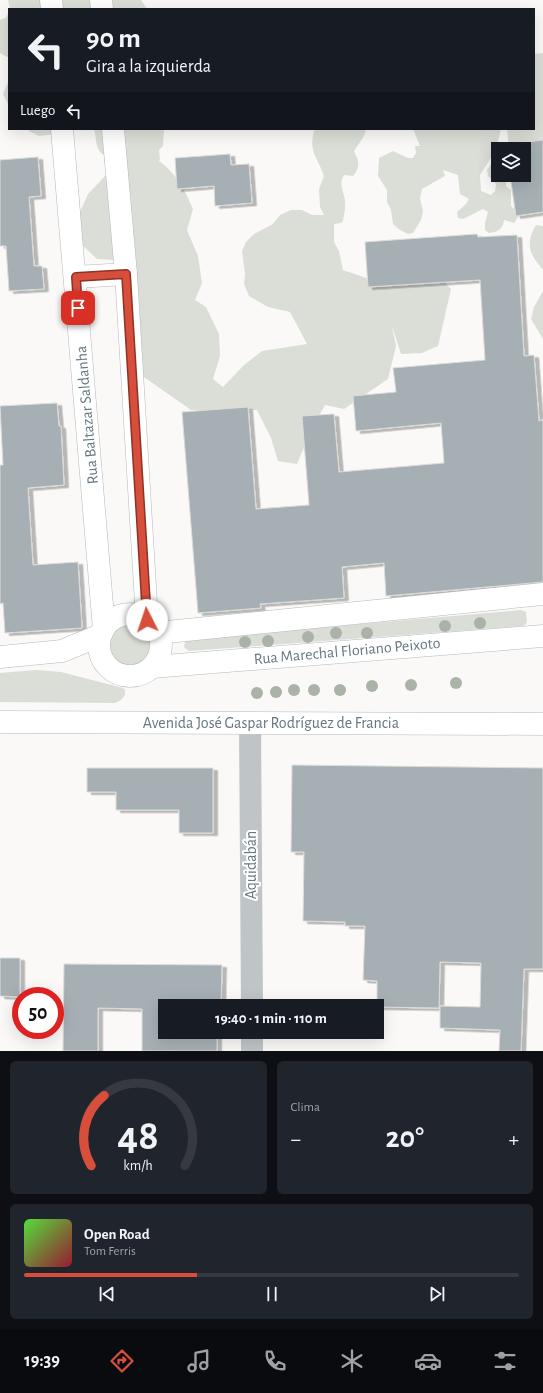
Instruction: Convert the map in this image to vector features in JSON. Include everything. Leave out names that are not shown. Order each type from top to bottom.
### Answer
[{"type":"main road","name":"Rua Baltazar Saldanha","points":[[62,130],[76,277],[102,632]]},
{"type":"main road","points":[[113,130],[126,274],[152,626],[160,641],[160,651],[152,667],[136,676],[126,676],[109,669],[104,663],[99,650],[102,632],[108,624],[116,618],[125,615],[138,616],[152,626],[542,596]]},
{"type":"main road","points":[[76,277],[126,274]]},
{"type":"main road","points":[[0,657],[62,651],[102,632]]},
{"type":"main road","name":"Rua Marechal Floriano Peixoto","points":[[152,667],[543,636]]},
{"type":"main road","points":[[62,651],[104,663]]},
{"type":"main road","name":"Avenida José Gaspar Rodríguez de Francia","points":[[0,722],[543,724]]},
{"type":"street","name":"Aquidabán","points":[[250,723],[252,999]]},
{"type":"street","points":[[252,1039],[252,1051]]},
{"type":"shaded area","points":[[8,0],[141,0],[146,8],[10,8]]},
{"type":"shaded area","points":[[8,14],[8,57],[0,53],[0,20],[6,18]]},
{"type":"shaded area","points":[[543,53],[543,211],[520,214],[514,223],[504,220],[500,230],[489,233],[485,230],[488,212],[483,209],[463,219],[458,218],[457,212],[469,199],[460,194],[458,175],[443,170],[445,176],[422,189],[420,198],[423,211],[421,220],[413,233],[408,234],[393,224],[391,210],[387,202],[387,190],[378,176],[379,158],[393,151],[408,158],[413,158],[416,153],[415,146],[420,146],[413,130],[501,130],[498,142],[491,142],[491,158],[480,175],[481,191],[491,195],[495,191],[496,184],[494,182],[506,182],[506,186],[511,190],[511,206],[514,209],[512,182],[531,182],[531,142],[508,142],[507,130],[535,130],[535,54]]},
{"type":"shaded area","points":[[8,82],[8,104],[3,94]]},
{"type":"shaded area","points":[[74,130],[73,132],[39,136],[29,131]]},
{"type":"shaded area","points":[[94,130],[164,130],[163,146],[159,150],[159,161],[175,176],[187,195],[193,209],[187,230],[198,256],[202,283],[195,300],[206,307],[219,334],[220,356],[213,379],[223,387],[244,365],[262,351],[307,344],[290,312],[268,307],[249,296],[244,284],[245,274],[242,251],[246,242],[254,234],[273,224],[280,215],[291,210],[302,210],[312,215],[324,215],[320,207],[319,189],[324,176],[314,154],[312,143],[315,130],[366,130],[364,136],[354,151],[358,161],[357,170],[353,176],[344,175],[341,181],[345,203],[343,221],[341,223],[334,224],[334,242],[339,251],[343,270],[372,280],[444,272],[446,284],[451,289],[438,346],[422,353],[401,354],[392,326],[396,346],[388,379],[344,409],[325,405],[311,431],[297,464],[278,461],[271,438],[257,410],[191,410],[124,363],[129,261],[97,259],[78,241],[79,214],[88,194],[105,176],[111,176],[107,156],[100,152],[97,146]]},
{"type":"shaded area","points":[[491,164],[491,179],[488,176],[487,170]]},
{"type":"shaded area","points":[[536,225],[543,226],[543,270],[534,259],[530,249],[530,238]]},
{"type":"shaded area","points":[[543,291],[543,339],[531,319],[534,307]]},
{"type":"shaded area","points":[[521,610],[526,612],[527,621],[523,626],[189,651],[184,647],[187,639]]},
{"type":"shaded area","points":[[134,625],[141,628],[147,634],[150,645],[149,653],[141,662],[134,665],[126,665],[119,662],[111,653],[110,641],[113,634],[122,626]]},
{"type":"shaded area","points":[[36,670],[61,672],[123,688],[125,690],[125,695],[121,700],[115,703],[0,702],[0,673]]},
{"type":"building","points":[[543,140],[543,212],[516,216],[511,182],[531,182],[531,142],[528,142]]},
{"type":"building","points":[[230,154],[231,165],[249,164],[252,203],[215,206],[214,186],[177,189],[175,158]]},
{"type":"building","points":[[38,157],[41,196],[29,197],[34,266],[42,266],[44,289],[9,291],[6,246],[0,246],[0,160]]},
{"type":"building","points":[[477,234],[478,237],[517,235],[524,356],[534,355],[539,421],[543,420],[543,582],[386,596],[384,563],[342,567],[344,598],[260,604],[261,608],[198,613],[182,412],[248,407],[256,509],[309,505],[302,416],[334,414],[339,472],[444,463],[441,423],[356,431],[353,396],[396,392],[393,368],[485,360],[480,280],[368,287],[365,242]]},
{"type":"building","points":[[57,403],[59,426],[61,426],[64,485],[28,488],[33,565],[78,562],[82,628],[5,633],[3,603],[0,604],[0,465],[3,465],[0,406]]},
{"type":"building","points":[[292,765],[543,768],[543,969],[524,969],[521,1051],[499,1051],[500,1030],[440,1028],[440,1006],[480,1007],[481,963],[440,962],[439,1008],[384,1007],[384,999],[377,999],[377,981],[363,980],[365,926],[345,926],[345,922],[303,921],[304,852],[291,852]]},
{"type":"building","points":[[87,768],[213,768],[213,833],[179,833],[179,810],[116,810],[116,792],[87,792]]},
{"type":"building","points":[[0,958],[20,958],[20,987],[12,987],[12,997],[0,996]]},
{"type":"building","points":[[64,964],[222,965],[221,999],[158,999],[158,1039],[217,1039],[217,1051],[142,1051],[142,1009],[98,1008],[98,1051],[63,1051]]},
{"type":"route","points":[[78,308],[76,277],[126,274],[147,620]]}]
